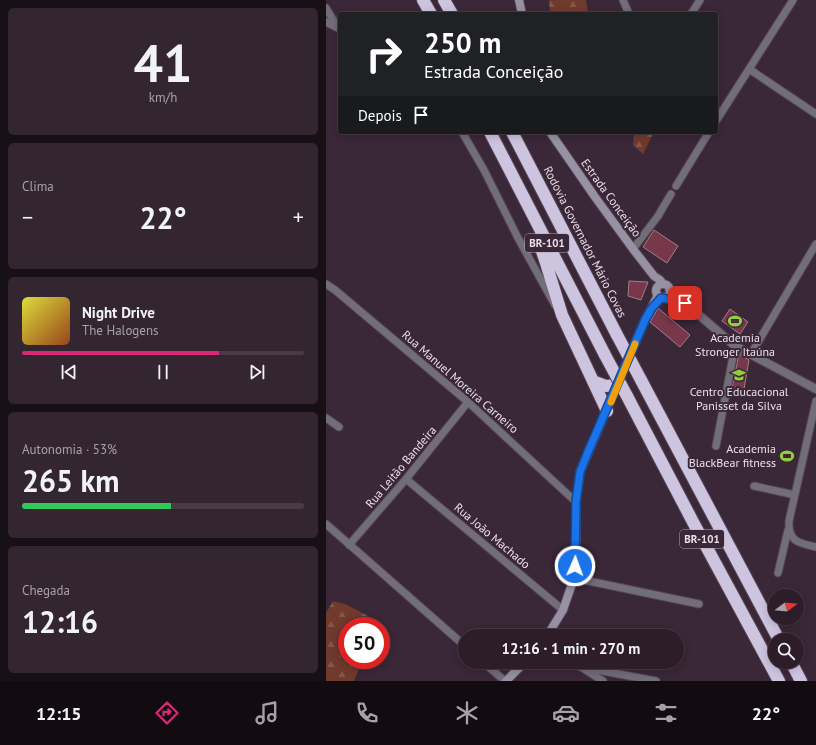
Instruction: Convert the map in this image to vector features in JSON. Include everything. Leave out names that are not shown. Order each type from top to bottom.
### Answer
[{"type":"highway","points":[[423,0],[429,12]]},
{"type":"highway","points":[[444,0],[452,12]]},
{"type":"highway","points":[[448,0],[452,12]]},
{"type":"highway","name":"BR-101","points":[[491,134],[605,355],[779,681]]},
{"type":"highway","name":"Rodovia Governador Mário Covas","points":[[513,134],[775,633]]},
{"type":"highway","points":[[514,180],[541,246],[562,315],[607,411]]},
{"type":"highway","points":[[593,381],[606,386],[617,385]]},
{"type":"highway","points":[[795,669],[801,681]]},
{"type":"main road","points":[[519,0],[522,12]]},
{"type":"main road","name":"Estrada Conceição","points":[[551,134],[594,197],[654,276],[662,292]]},
{"type":"main road","points":[[551,629],[563,610],[574,578],[576,554],[576,502],[580,472],[645,320],[662,292]]},
{"type":"main road","points":[[505,681],[518,669]]},
{"type":"street","points":[[622,0],[628,12]]},
{"type":"street","points":[[692,12],[700,0]]},
{"type":"street","points":[[718,118],[793,0]]},
{"type":"street","points":[[326,8],[338,26]]},
{"type":"street","points":[[326,22],[338,28]]},
{"type":"street","points":[[749,69],[816,114]]},
{"type":"street","points":[[463,134],[484,170],[550,297],[562,315]]},
{"type":"street","points":[[676,186],[708,134]]},
{"type":"street","points":[[633,249],[658,216],[671,194]]},
{"type":"street","points":[[751,354],[816,244]]},
{"type":"street","name":"Rua Manuel Moreira Carneiro","points":[[326,284],[341,294],[468,402],[576,502]]},
{"type":"street","points":[[662,292],[680,301],[735,346],[816,388]]},
{"type":"street","points":[[716,446],[735,346]]},
{"type":"street","points":[[778,573],[816,401]]},
{"type":"street","name":"Rua Leitão Bandeira","points":[[349,545],[406,479],[468,402]]},
{"type":"street","points":[[326,418],[339,427]]},
{"type":"street","name":"Rua João Machado","points":[[406,479],[563,610]]},
{"type":"street","points":[[754,486],[795,495]]},
{"type":"street","points":[[326,524],[458,640]]},
{"type":"street","points":[[788,530],[794,540],[816,547]]},
{"type":"street","points":[[574,578],[699,604]]},
{"type":"street","points":[[491,669],[505,681]]},
{"type":"street","points":[[584,669],[603,681]]},
{"type":"street","points":[[592,669],[656,681]]},
{"type":"green space","points":[[549,0],[586,0],[588,12],[550,12]]},
{"type":"green space","points":[[634,134],[653,134],[643,154],[633,145]]},
{"type":"green space","points":[[333,601],[345,604],[370,617],[338,617],[338,669],[359,669],[354,681],[326,681],[326,613]]},
{"type":"building","points":[[654,230],[678,246],[667,263],[643,247]]},
{"type":"building","points":[[629,281],[648,282],[641,300],[628,296]]},
{"type":"building","points":[[658,308],[690,335],[680,347],[650,322]]},
{"type":"building","name":"Academia Stronger Itaúna","points":[[730,309],[748,322],[740,334],[722,321]]},
{"type":"building","name":"Centro Educacional Panisset da Silva","points":[[739,354],[749,360],[743,395],[731,393]]},
{"type":"slow traffic","points":[[611,402],[635,344]]},
{"type":"place","name":"Academia Stronger Itaúna","points":[[735,321]]},
{"type":"place","name":"Centro Educacional Panisset da Silva","points":[[739,375]]},
{"type":"place","name":"Academia BlackBear fitness","points":[[787,456]]},
{"type":"route","points":[[575,566],[576,502],[578,484],[580,472],[588,452],[651,309],[661,298],[665,297],[685,303]]}]
